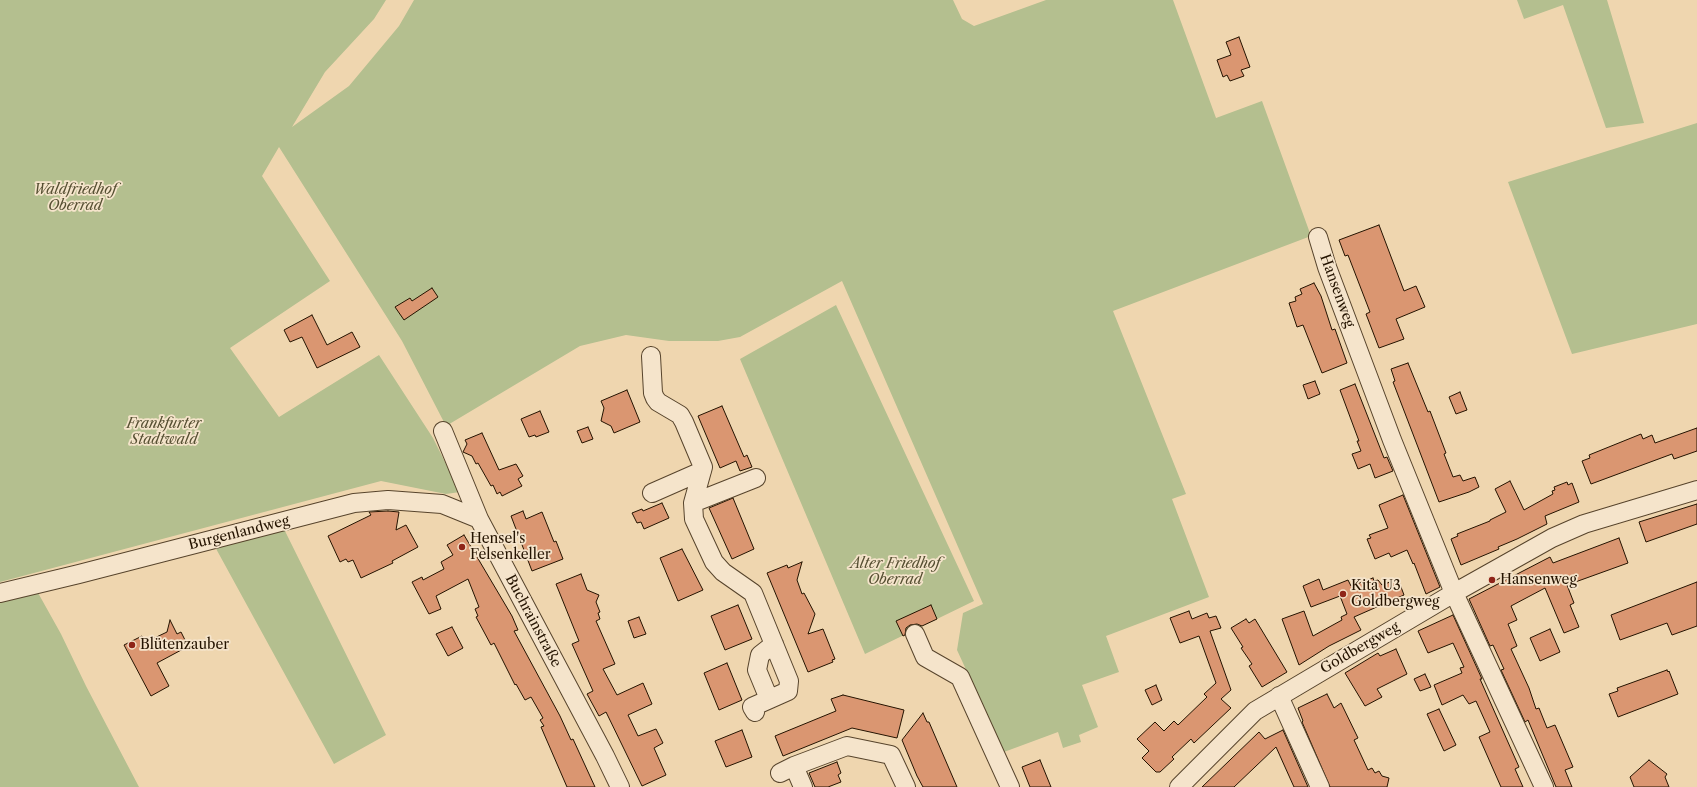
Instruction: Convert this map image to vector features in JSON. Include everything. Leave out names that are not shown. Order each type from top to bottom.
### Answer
[{"type":"street","name":"Hansenweg","points":[[1318,237],[1327,267],[1392,440],[1454,593],[1544,787]]},
{"type":"street","points":[[651,356],[653,394],[658,402],[680,415],[703,467],[693,503],[694,519],[714,562],[723,572],[753,593],[789,681],[788,691],[752,707],[755,712]]},
{"type":"street","name":"Buchrainstraße","points":[[442,431],[479,519],[620,787]]},
{"type":"street","points":[[652,493],[702,471]]},
{"type":"street","points":[[693,503],[756,478]]},
{"type":"street","name":"Goldbergweg","points":[[1179,787],[1254,711],[1454,593],[1552,538],[1584,524],[1697,490]]},
{"type":"street","name":"Burgenlandweg","points":[[0,593],[354,503],[388,500],[442,504],[479,519]]},
{"type":"street","points":[[915,634],[925,657],[960,677],[1010,787]]},
{"type":"street","points":[[769,699],[757,670],[760,655],[774,644]]},
{"type":"street","points":[[1278,696],[1320,787]]},
{"type":"street","points":[[803,787],[787,769],[847,746],[891,755],[906,787]]},
{"type":"green space","points":[[0,0],[386,0],[374,19],[325,72],[292,127],[349,86],[399,26],[414,0],[953,0],[962,19],[974,26],[1046,0],[1173,0],[1216,118],[1262,101],[1311,236],[1113,311],[1186,494],[1172,499],[1209,597],[1106,636],[1119,672],[1082,685],[1098,727],[1079,735],[1081,742],[1063,748],[1058,732],[1004,752],[957,650],[963,613],[983,604],[842,281],[740,337],[718,341],[669,341],[626,335],[580,346],[446,426],[402,341],[279,147],[262,176],[330,281],[230,348],[279,417],[379,355],[433,438],[460,492],[446,494],[381,481],[0,582]]},
{"type":"green space","points":[[1517,0],[1607,0],[1644,123],[1606,128],[1563,5],[1524,19]]},
{"type":"green space","points":[[1697,123],[1697,324],[1572,354],[1508,182]]},
{"type":"green space","name":"Alter Friedhof Oberrad","points":[[836,305],[974,601],[865,654],[740,359]]},
{"type":"green space","points":[[283,527],[386,735],[334,764],[214,545]]},
{"type":"green space","points":[[37,591],[61,634],[86,686],[139,787],[0,787],[0,601]]},
{"type":"building","points":[[1239,37],[1250,67],[1241,70],[1244,76],[1230,81],[1227,75],[1223,77],[1217,60],[1231,55],[1226,42]]},
{"type":"building","points":[[1379,225],[1404,291],[1416,286],[1425,307],[1396,319],[1404,339],[1379,348],[1366,314],[1370,312],[1348,255],[1345,256],[1339,240]]},
{"type":"building","points":[[1314,283],[1321,296],[1332,330],[1335,329],[1347,363],[1322,373],[1303,325],[1297,327],[1289,303],[1296,301],[1295,297],[1302,294],[1300,289]]},
{"type":"building","points":[[432,288],[438,297],[404,320],[395,307],[410,298],[412,301]]},
{"type":"building","points":[[312,315],[327,345],[352,332],[360,347],[317,368],[302,337],[290,342],[284,330]]},
{"type":"building","points":[[1408,363],[1428,412],[1430,411],[1446,453],[1444,454],[1453,477],[1460,475],[1463,481],[1475,477],[1479,487],[1439,502],[1393,382],[1395,381],[1391,369]]},
{"type":"building","points":[[1315,381],[1320,394],[1308,399],[1303,385]]},
{"type":"building","points":[[1355,384],[1384,458],[1387,457],[1393,471],[1375,478],[1370,464],[1358,469],[1352,454],[1361,451],[1357,441],[1359,441],[1340,390]]},
{"type":"building","points":[[627,390],[640,422],[614,433],[611,426],[601,421],[604,408],[601,401]]},
{"type":"building","points":[[1460,392],[1467,410],[1456,414],[1449,397]]},
{"type":"building","points":[[722,406],[744,457],[747,455],[752,467],[740,471],[736,461],[720,468],[698,416]]},
{"type":"building","points":[[540,411],[549,432],[536,437],[535,435],[529,437],[521,419]]},
{"type":"building","points":[[588,427],[593,439],[582,443],[577,431]]},
{"type":"building","points":[[1697,428],[1697,451],[1674,459],[1672,454],[1591,484],[1582,461],[1590,458],[1589,455],[1641,434],[1643,439],[1652,435],[1655,443]]},
{"type":"building","points":[[482,433],[499,470],[516,464],[523,476],[518,479],[522,486],[502,496],[500,492],[497,494],[493,485],[491,486],[478,463],[476,464],[472,456],[463,452],[467,444],[465,440]]},
{"type":"building","points":[[1510,481],[1524,510],[1553,494],[1552,491],[1555,490],[1554,487],[1567,482],[1568,485],[1572,483],[1579,502],[1545,516],[1547,524],[1498,547],[1499,549],[1461,565],[1451,539],[1458,536],[1457,534],[1490,521],[1506,512],[1495,489]]},
{"type":"building","points":[[1403,495],[1440,587],[1426,594],[1414,563],[1413,564],[1407,550],[1391,557],[1389,553],[1375,559],[1367,539],[1371,538],[1369,535],[1388,528],[1379,505]]},
{"type":"building","points":[[733,498],[754,549],[732,559],[709,508]]},
{"type":"building","points":[[662,503],[669,518],[644,529],[641,522],[637,523],[632,513],[642,509],[643,511]]},
{"type":"building","points":[[1697,504],[1697,524],[1646,542],[1639,522]]},
{"type":"building","points":[[523,511],[526,519],[542,512],[554,542],[556,541],[563,559],[532,571],[511,516]]},
{"type":"building","points":[[369,512],[399,512],[396,530],[406,525],[418,547],[392,561],[393,563],[361,578],[353,560],[348,562],[346,559],[340,562],[328,536],[371,515]]},
{"type":"building","points":[[464,535],[512,616],[518,630],[514,631],[560,716],[571,740],[573,739],[595,787],[567,787],[541,727],[544,726],[540,720],[543,718],[531,697],[525,700],[516,684],[515,685],[494,643],[491,645],[476,617],[478,616],[475,609],[479,607],[468,579],[436,596],[441,609],[429,614],[412,582],[422,577],[423,580],[444,569],[441,562],[453,555],[447,545]]},
{"type":"building","points":[[1619,538],[1628,563],[1567,585],[1574,603],[1570,605],[1579,627],[1564,633],[1545,588],[1511,606],[1517,620],[1508,624],[1517,646],[1511,649],[1529,688],[1536,709],[1539,708],[1547,728],[1555,725],[1573,767],[1565,770],[1572,787],[1556,787],[1528,720],[1525,722],[1501,670],[1504,669],[1493,645],[1490,646],[1469,599],[1550,557],[1553,563]]},
{"type":"building","points":[[682,549],[703,590],[678,601],[660,558]]},
{"type":"building","points":[[802,562],[797,580],[802,594],[804,593],[815,614],[808,634],[823,629],[835,659],[832,660],[833,662],[808,672],[767,573],[787,565],[788,568]]},
{"type":"building","points":[[581,574],[587,590],[599,595],[596,602],[600,612],[598,613],[600,619],[596,621],[615,664],[603,669],[617,695],[643,683],[652,704],[628,715],[638,736],[656,729],[663,743],[654,748],[666,775],[642,786],[606,712],[599,716],[587,694],[593,691],[572,644],[579,641],[556,584]]},
{"type":"building","points":[[1373,578],[1374,581],[1378,580],[1382,585],[1398,579],[1404,595],[1354,617],[1361,630],[1329,646],[1299,665],[1282,619],[1304,611],[1313,636],[1342,620],[1341,617],[1347,614],[1340,596],[1311,607],[1303,586],[1319,579],[1323,590],[1348,580],[1351,586]]},
{"type":"building","points":[[1697,582],[1697,626],[1672,635],[1667,623],[1620,640],[1611,615]]},
{"type":"building","points":[[738,605],[752,639],[725,650],[711,616]]},
{"type":"building","points":[[931,605],[937,619],[922,626],[917,624],[910,625],[906,628],[905,635],[903,636],[896,621]]},
{"type":"building","points":[[1189,611],[1192,619],[1207,613],[1209,618],[1216,616],[1221,628],[1210,631],[1231,690],[1221,699],[1231,708],[1194,743],[1191,739],[1172,757],[1174,759],[1160,772],[1156,772],[1142,758],[1149,751],[1137,739],[1155,722],[1164,731],[1174,721],[1178,725],[1207,697],[1204,694],[1216,683],[1199,636],[1180,643],[1170,618]]},
{"type":"building","points":[[1453,615],[1519,767],[1515,769],[1523,787],[1501,787],[1479,737],[1490,732],[1476,701],[1469,704],[1463,695],[1442,705],[1434,685],[1462,673],[1460,668],[1464,667],[1453,643],[1428,653],[1418,631]]},
{"type":"building","points":[[639,617],[646,634],[634,638],[628,621]]},
{"type":"building","points":[[1246,619],[1249,623],[1255,619],[1287,672],[1262,687],[1249,666],[1252,664],[1241,648],[1243,647],[1231,628]]},
{"type":"building","points":[[170,620],[177,634],[181,632],[186,642],[183,644],[185,648],[157,663],[169,686],[151,696],[124,645],[142,636],[146,642],[167,632]]},
{"type":"building","points":[[452,627],[463,648],[448,656],[436,634]]},
{"type":"building","points":[[1550,629],[1560,652],[1540,661],[1530,638]]},
{"type":"building","points":[[1396,649],[1407,674],[1377,689],[1382,697],[1365,706],[1345,673],[1378,653],[1380,656]]},
{"type":"building","points":[[727,663],[742,700],[719,710],[704,673]]},
{"type":"building","points":[[1667,670],[1668,672],[1669,671],[1678,694],[1618,717],[1609,694],[1618,691],[1617,688]]},
{"type":"building","points":[[1425,674],[1431,687],[1420,691],[1414,679]]},
{"type":"building","points":[[1156,685],[1162,700],[1152,705],[1145,690]]},
{"type":"building","points":[[1327,694],[1334,708],[1341,703],[1358,738],[1354,740],[1368,770],[1372,768],[1375,773],[1379,771],[1382,776],[1389,778],[1387,787],[1330,787],[1302,722],[1303,721],[1298,708]]},
{"type":"building","points":[[843,695],[904,710],[897,738],[852,728],[783,756],[775,736],[836,711],[831,699]]},
{"type":"building","points":[[1439,709],[1456,745],[1444,751],[1427,714]]},
{"type":"building","points":[[923,713],[927,722],[929,722],[957,787],[923,787],[917,776],[902,740]]},
{"type":"building","points":[[742,730],[752,757],[726,767],[715,741]]},
{"type":"building","points":[[1283,730],[1308,787],[1294,787],[1276,747],[1234,787],[1202,787],[1259,732],[1265,739]]},
{"type":"building","points":[[1040,760],[1051,787],[1030,787],[1022,767]]},
{"type":"building","points":[[1649,760],[1667,774],[1665,777],[1669,787],[1634,787],[1630,777]]},
{"type":"building","points":[[837,762],[841,773],[838,775],[841,782],[828,787],[815,787],[809,773]]},
{"type":"place","name":"Hensel's Felsenkeller","points":[[462,547]]},
{"type":"place","name":"Hansenweg","points":[[1492,580]]},
{"type":"place","name":"Kita U3 Goldbergweg","points":[[1343,594]]},
{"type":"place","name":"Blütenzauber","points":[[132,645]]},
{"type":"park label","name":"Waldfriedhof Oberrad","points":[[75,198]]},
{"type":"park label","name":"Frankfurter Stadtwald","points":[[164,432]]}]
